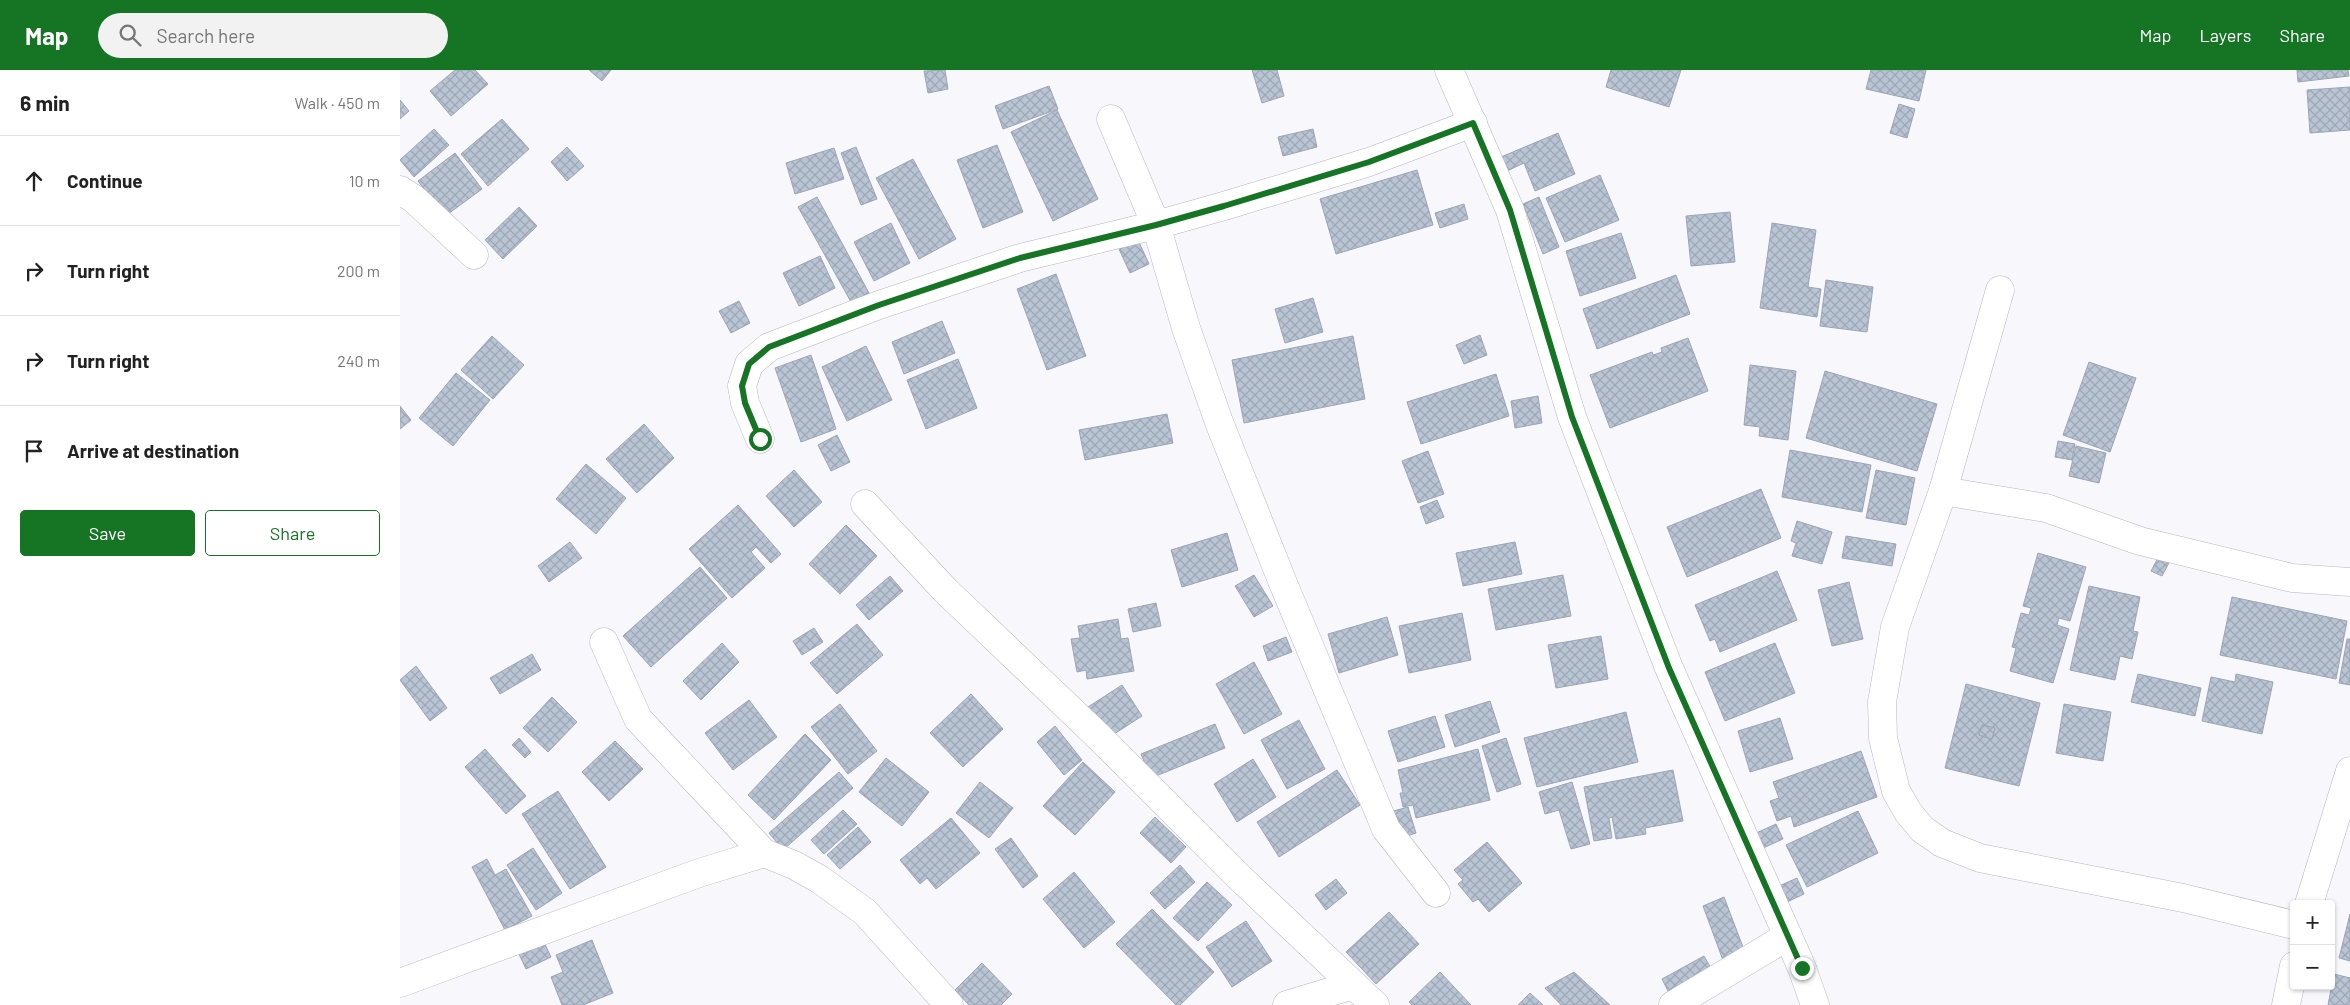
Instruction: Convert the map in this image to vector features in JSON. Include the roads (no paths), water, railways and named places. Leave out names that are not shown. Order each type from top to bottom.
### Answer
[{"type":"street","points":[[1449,70],[1510,210],[1572,417],[1669,668],[1802,968],[1815,1005]]},
{"type":"street","points":[[1111,119],[1156,225],[1196,356],[1219,422],[1282,583],[1386,829],[1436,893]]},
{"type":"street","points":[[760,439],[745,403],[742,386],[749,364],[769,347],[879,305],[1020,258],[1156,225],[1369,162],[1473,123]]},
{"type":"street","points":[[400,190],[414,199],[474,255]]},
{"type":"street","points":[[2000,290],[1943,491],[1895,627],[1882,702],[1882,738],[1896,791],[1908,812],[1922,829],[1942,843],[1980,858],[2183,898],[2290,924]]},
{"type":"street","points":[[1943,491],[2046,508],[2140,541],[2292,578],[2350,582]]},
{"type":"street","points":[[865,504],[945,590],[1098,736],[1240,878],[1375,1005]]},
{"type":"street","points":[[604,642],[638,719],[764,853],[794,865],[819,879],[866,912],[949,1005]]},
{"type":"street","points":[[2310,900],[2350,771]]},
{"type":"street","points":[[400,984],[699,873],[764,853]]},
{"type":"street","points":[[1673,1005],[1788,936]]},
{"type":"street","points":[[1287,1005],[1353,984]]},
{"type":"street","points":[[2286,1005],[2290,986]]}]
